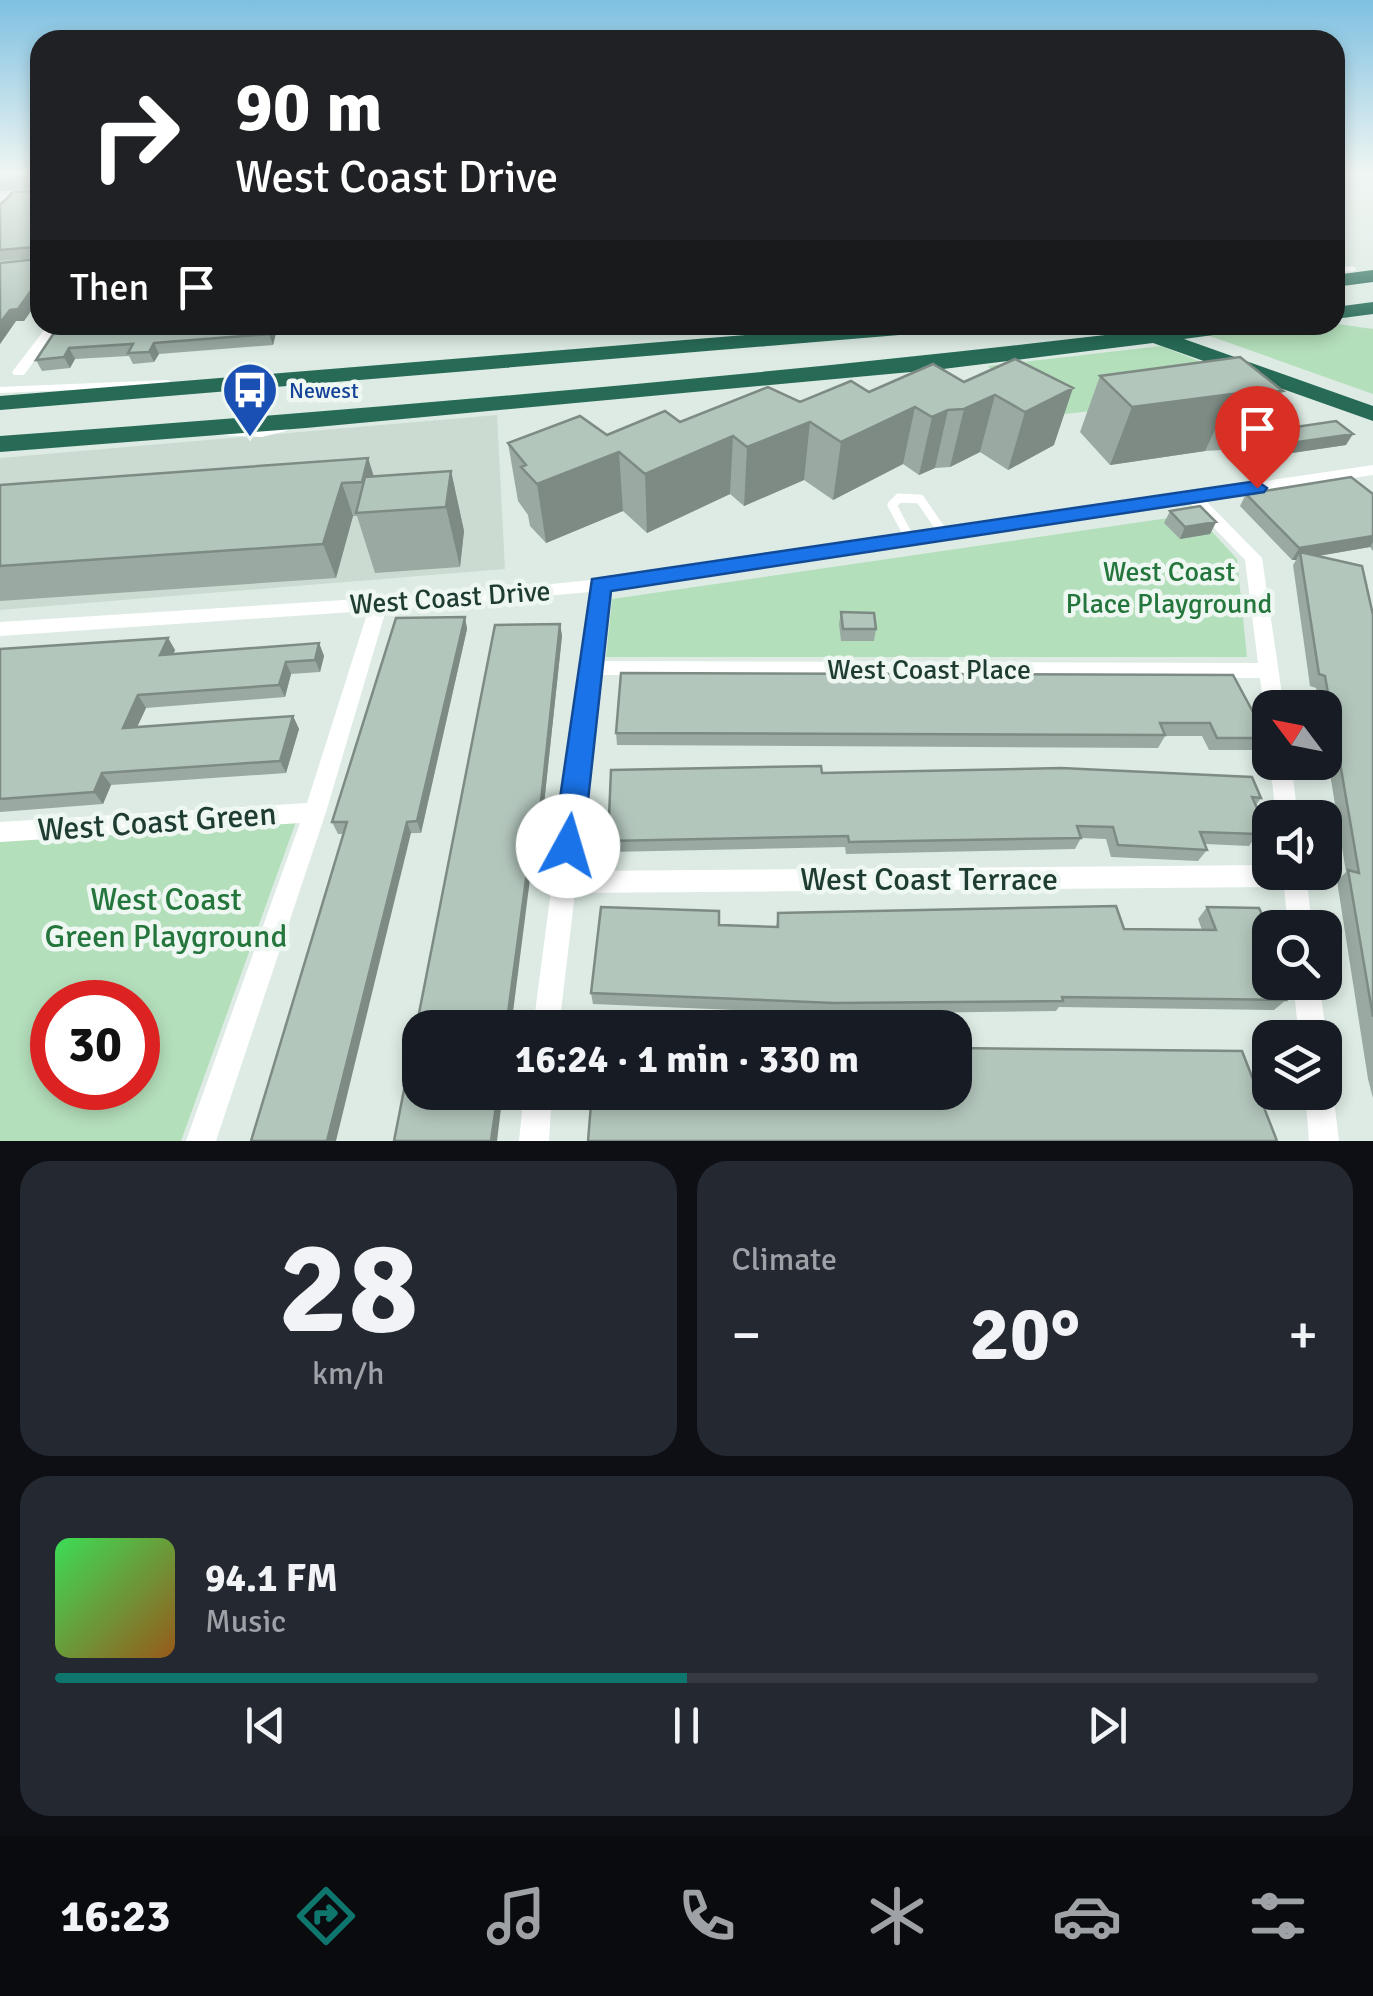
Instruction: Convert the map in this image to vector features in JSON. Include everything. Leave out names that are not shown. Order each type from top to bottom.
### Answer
[{"type":"highway","points":[[1345,301],[1372,308]]},
{"type":"highway","points":[[1345,314],[1372,308]]},
{"type":"highway","points":[[581,352],[614,342],[672,335]]},
{"type":"highway","points":[[0,404],[207,383],[811,335]]},
{"type":"highway","points":[[0,428],[511,386],[1042,335]]},
{"type":"highway","points":[[1156,335],[1373,402]]},
{"type":"highway","points":[[0,444],[209,430],[943,362],[1161,335]]},
{"type":"highway","points":[[1175,335],[1373,414]]},
{"type":"street","points":[[19,372],[46,335]]},
{"type":"street","name":"West Coast Drive","points":[[0,628],[378,604],[600,585],[1373,470]]},
{"type":"street","points":[[1353,473],[1373,488]]},
{"type":"street","points":[[1193,497],[1253,558],[1272,690]]},
{"type":"street","points":[[548,1010],[600,585]]},
{"type":"street","name":"West Coast Green","points":[[201,1141],[315,812],[378,604]]},
{"type":"street","name":"West Coast Place","points":[[588,668],[1270,671]]},
{"type":"street","name":"West Coast Green","points":[[0,832],[315,812]]},
{"type":"street","name":"West Coast Terrace","points":[[564,882],[1252,874]]},
{"type":"street","points":[[534,1141],[537,1110]]},
{"type":"street","points":[[1321,1110],[1324,1141]]},
{"type":"lane","points":[[0,390],[207,383]]},
{"type":"lane","points":[[910,539],[892,505],[899,498],[920,499],[944,534]]},
{"type":"shaded area","points":[[497,415],[505,569],[0,610],[0,458]]},
{"type":"green space","points":[[1345,325],[1373,329],[1373,394],[1207,335],[1345,335]]},
{"type":"green space","points":[[1161,346],[1269,389],[1033,418],[988,366]]},
{"type":"green space","name":"West Coast Place Playground","points":[[1196,514],[1237,559],[1247,657],[606,657],[612,599]]},
{"type":"green space","name":"West Coast Green Playground","points":[[297,819],[181,1141],[0,1141],[0,841]]},
{"type":"building","points":[[0,228],[30,228],[30,247],[0,250]]},
{"type":"building","points":[[30,260],[30,292],[18,309],[10,310],[0,323],[0,263]]},
{"type":"building","points":[[53,335],[256,335],[154,343],[149,352],[128,353],[133,344],[69,348],[64,357],[36,360]]},
{"type":"building","points":[[1240,357],[1283,391],[1132,407],[1100,376]]},
{"type":"building","points":[[1015,359],[1073,388],[1025,412],[995,395],[932,417],[915,407],[841,442],[810,422],[747,447],[733,436],[645,474],[619,452],[537,484],[521,467],[526,465],[508,443],[580,416],[607,435],[665,411],[680,422],[768,387],[800,402],[851,381],[869,392],[933,364],[964,382]]},
{"type":"building","points":[[1336,421],[1353,434],[1291,443],[1275,430]]},
{"type":"building","points":[[368,458],[362,482],[342,483],[323,544],[0,566],[0,485]]},
{"type":"building","points":[[451,471],[446,507],[356,513],[365,477]]},
{"type":"building","points":[[1351,477],[1373,494],[1373,536],[1299,548],[1246,494]]},
{"type":"building","points":[[1200,506],[1216,522],[1185,527],[1170,511]]},
{"type":"building","points":[[1300,552],[1362,566],[1373,615],[1373,1017],[1348,870],[1359,873],[1342,774],[1342,690],[1327,690],[1325,676],[1319,674]]},
{"type":"building","points":[[841,612],[874,613],[876,629],[843,629]]},
{"type":"building","points":[[465,617],[417,821],[407,822],[327,1141],[251,1141],[347,822],[332,822],[396,618]]},
{"type":"building","points":[[560,624],[539,820],[534,820],[508,1010],[420,1010],[495,625]]},
{"type":"building","points":[[168,638],[160,655],[319,643],[315,660],[286,662],[279,685],[138,695],[123,728],[293,716],[280,761],[102,773],[94,792],[0,799],[0,649]]},
{"type":"building","points":[[621,673],[1233,675],[1252,710],[1252,738],[1217,738],[1210,723],[1160,723],[1165,735],[616,733]]},
{"type":"building","points":[[821,766],[822,773],[1061,768],[1252,777],[1261,798],[1252,797],[1252,834],[1200,832],[1207,850],[1118,845],[1113,827],[1077,826],[1081,838],[849,842],[848,836],[608,841],[611,770]]},
{"type":"building","points":[[1116,906],[1124,929],[1216,930],[1207,907],[1260,910],[1252,910],[1252,1000],[1062,997],[1063,1001],[834,1003],[591,993],[601,907],[719,911],[719,925],[778,927],[778,913]]},
{"type":"building","points":[[972,1048],[1242,1051],[1252,1077],[1252,1110],[1265,1110],[1277,1141],[588,1141],[591,1110],[972,1110]]},
{"type":"building","points":[[402,1100],[402,1110],[495,1110],[491,1141],[394,1141]]},
{"type":"place","name":"Newest","points":[[250,439]]},
{"type":"route","points":[[568,846],[600,585],[1257,488]]}]
